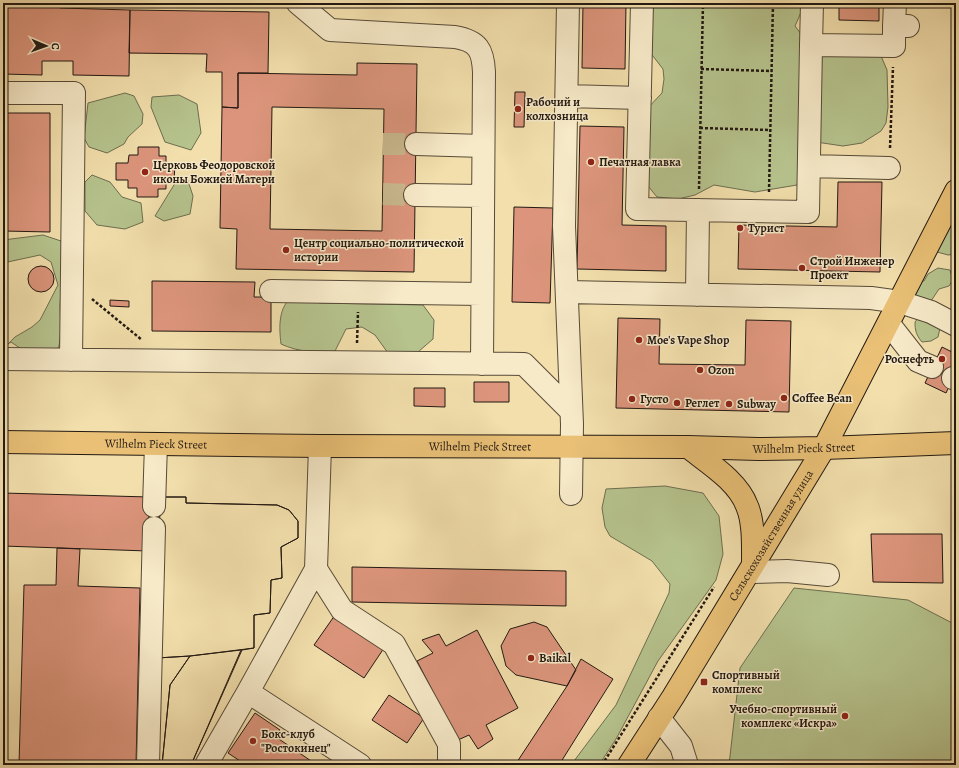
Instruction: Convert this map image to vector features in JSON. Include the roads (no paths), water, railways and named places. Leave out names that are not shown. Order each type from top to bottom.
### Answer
[{"type":"main road","name":"Сельскохозяйственная улица","points":[[629,765],[752,568],[824,448],[956,191]]},
{"type":"main road","name":"Wilhelm Pieck Street","points":[[3,442],[320,446],[688,447],[758,449],[956,443]]},
{"type":"main road","points":[[688,447],[728,479],[735,486],[747,506],[752,527],[752,568]]},
{"type":"lane","points":[[298,3],[330,30],[455,37],[466,39],[473,43],[481,52],[483,60],[482,364]]},
{"type":"lane","points":[[568,3],[564,226],[572,411],[571,494]]},
{"type":"lane","points":[[642,3],[637,209],[808,212],[812,3]]},
{"type":"lane","points":[[811,45],[899,33],[895,3]]},
{"type":"lane","points":[[3,93],[74,93],[71,360]]},
{"type":"lane","points":[[566,96],[640,98]]},
{"type":"lane","points":[[416,144],[483,146]]},
{"type":"lane","points":[[809,166],[889,168]]},
{"type":"lane","points":[[415,195],[483,196]]},
{"type":"lane","points":[[697,295],[698,210]]},
{"type":"lane","points":[[271,291],[482,294]]},
{"type":"lane","points":[[566,292],[871,298],[900,302],[931,312],[956,324]]},
{"type":"lane","points":[[889,324],[918,361],[932,368]]},
{"type":"lane","points":[[3,359],[524,364],[572,411]]},
{"type":"lane","points":[[154,506],[156,444]]},
{"type":"lane","points":[[206,765],[316,569],[320,446]]},
{"type":"lane","points":[[148,765],[154,528]]},
{"type":"lane","points":[[752,568],[787,570],[828,575]]},
{"type":"lane","points":[[316,569],[342,610],[394,644],[449,744],[449,765]]},
{"type":"lane","points":[[248,692],[360,765]]},
{"type":"lane","points":[[659,718],[681,746],[687,765]]},
{"type":"tunnel","points":[[383,144],[416,144]]},
{"type":"tunnel","points":[[383,194],[415,195]]},
{"type":"place","name":"Рабочий и колхозница","points":[[518,109]]},
{"type":"place","name":"Печатная лавка","points":[[591,162]]},
{"type":"place","name":"Церковь Феодоровской иконы Божией Матери","points":[[145,172]]},
{"type":"place","name":"Турист","points":[[740,228]]},
{"type":"place","name":"Центр социально-политической истории","points":[[286,250]]},
{"type":"place","name":"Строй Инженер Проект","points":[[802,268]]},
{"type":"place","name":"Moe's Vape Shop","points":[[639,340]]},
{"type":"place","name":"Роснефть","points":[[942,359]]},
{"type":"place","name":"Ozon","points":[[700,370]]},
{"type":"place","name":"Coffee Bean","points":[[784,398]]},
{"type":"place","name":"Густо","points":[[632,399]]},
{"type":"place","name":"Реглет","points":[[677,403]]},
{"type":"place","name":"Subway","points":[[729,404]]},
{"type":"place","name":"Baikal","points":[[531,658]]},
{"type":"place","name":"Спортивный комплекс","points":[[704,682]]},
{"type":"place","name":"Учебно-спортивный комплекс «Искра»","points":[[845,716]]},
{"type":"place","name":"Бокс-клуб \"Ростокинец\"","points":[[253,741]]}]
